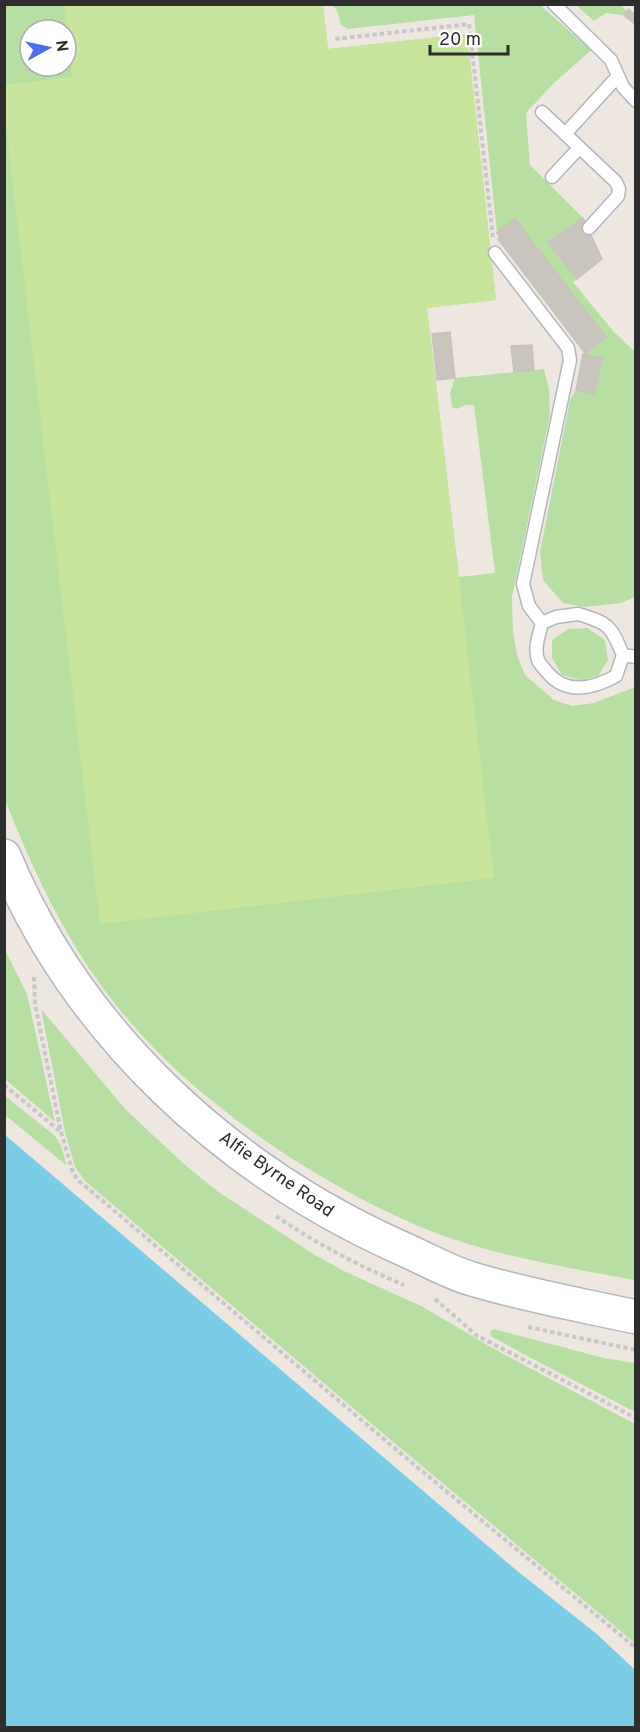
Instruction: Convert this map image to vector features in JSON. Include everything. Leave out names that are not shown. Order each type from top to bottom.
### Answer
[{"type":"main road","name":"Alfie Byrne Road","points":[[4,856],[53,954],[116,1040],[178,1103],[244,1158],[337,1218],[471,1279],[636,1317]]},
{"type":"lane","points":[[555,5],[611,60],[623,87],[636,101]]},
{"type":"lane","points":[[565,134],[618,76]]},
{"type":"lane","points":[[542,112],[616,182],[619,189],[618,196],[589,228]]},
{"type":"lane","points":[[552,177],[579,148]]},
{"type":"lane","points":[[495,253],[568,348],[570,360],[523,584],[529,606],[542,622]]},
{"type":"lane","points":[[578,614],[601,621],[614,633],[629,656],[616,676],[601,684],[578,688],[556,682],[538,662],[537,646],[542,622],[556,617],[578,614]]},
{"type":"path","points":[[335,39],[469,24],[495,253]]},
{"type":"path","points":[[34,974],[35,1004],[62,1132],[74,1173],[100,1200],[636,1648]]},
{"type":"path","points":[[4,1085],[62,1132]]},
{"type":"path","points":[[436,1299],[476,1335],[636,1418]]},
{"type":"path","points":[[526,1326],[636,1350]]},
{"type":"green space","points":[[5,5],[323,5],[328,49],[467,34],[496,300],[427,308],[459,577],[495,573],[474,405],[456,409],[452,407],[450,393],[455,378],[544,369],[549,390],[550,415],[512,597],[513,632],[517,655],[525,675],[554,700],[572,706],[594,703],[635,687],[635,1280],[485,1249],[417,1226],[380,1209],[326,1179],[260,1137],[176,1070],[127,1018],[71,940],[31,861],[5,800]]},
{"type":"green space","points":[[64,5],[323,5],[328,49],[467,34],[496,300],[427,308],[494,878],[100,924],[5,118],[4,85],[78,78],[78,18],[65,18]]},
{"type":"green space","points":[[332,5],[540,5],[591,50],[553,84],[526,113],[530,165],[583,218],[602,259],[573,282],[613,331],[635,352],[635,597],[621,603],[584,607],[563,603],[543,580],[540,552],[570,400],[576,390],[594,394],[602,358],[583,354],[606,337],[515,219],[497,233],[474,15],[348,29],[341,25],[337,10]]},
{"type":"green space","points":[[576,5],[620,5],[627,11],[624,15],[606,13],[594,21]]},
{"type":"green space","points":[[587,628],[605,640],[608,660],[598,676],[580,680],[562,675],[552,658],[552,640],[568,629]]},
{"type":"green space","points":[[5,950],[27,994],[55,1122],[5,1079]]},
{"type":"green space","points":[[41,1009],[126,1110],[217,1191],[315,1255],[344,1271],[423,1307],[494,1349],[635,1424],[635,1643],[85,1181],[75,1167],[65,1132]]},
{"type":"green space","points":[[5,1096],[54,1135],[60,1143],[67,1166],[5,1115]]},
{"type":"green space","points":[[494,1329],[604,1358],[635,1363],[635,1412],[491,1336],[490,1332]]},
{"type":"water","points":[[4,1134],[516,1570],[598,1635],[635,1670],[635,1727],[5,1727]]},
{"type":"building","points":[[628,9],[636,15],[636,25],[624,15]]},
{"type":"building","points":[[583,218],[602,259],[577,279],[548,242]]},
{"type":"building","points":[[515,219],[606,337],[585,353],[498,239],[500,237],[497,233]]},
{"type":"building","points":[[450,332],[455,378],[437,380],[432,334]]},
{"type":"building","points":[[532,345],[534,370],[514,372],[511,346]]},
{"type":"building","points":[[583,354],[602,358],[594,394],[576,390]]}]
